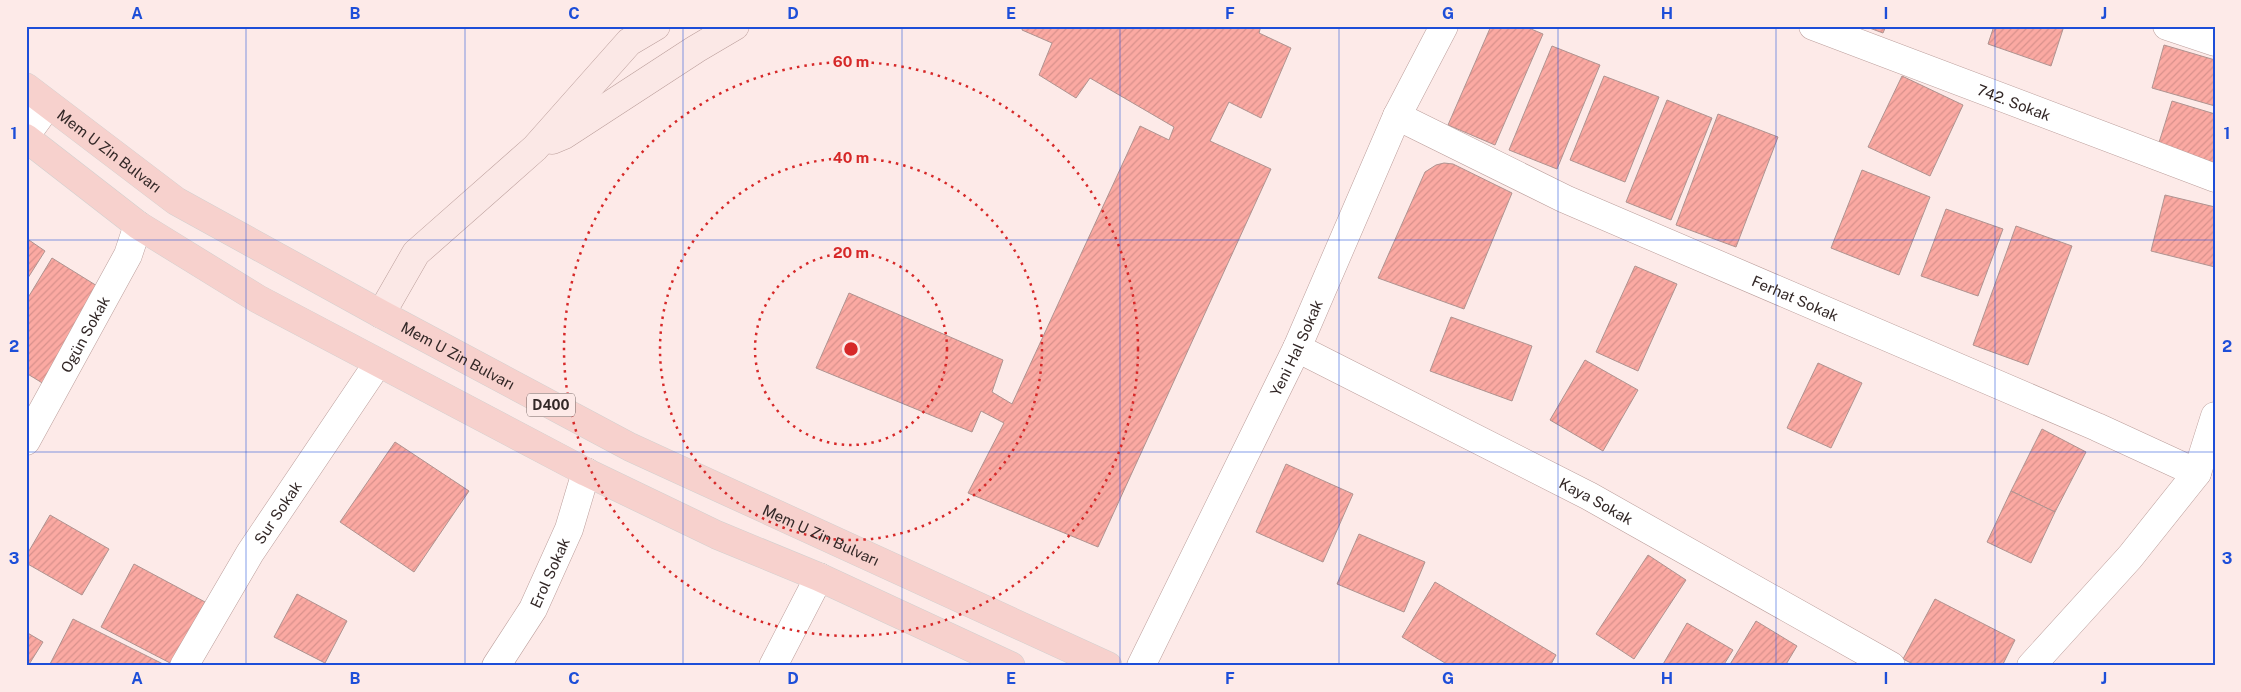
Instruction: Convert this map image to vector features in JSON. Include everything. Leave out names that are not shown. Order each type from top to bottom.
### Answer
[{"type":"main road","name":"Mem U Zin Bulvarı","points":[[26,87],[176,201],[381,314],[630,446],[1108,666]]},
{"type":"main road","name":"D400","points":[[26,136],[138,224],[258,298],[378,363],[586,472],[717,535],[819,577],[1011,666]]},
{"type":"street","points":[[381,314],[416,253],[535,148],[629,42],[656,26]]},
{"type":"street","points":[[535,148],[564,135],[696,49],[735,26]]},
{"type":"street","name":"Yeni Hal Sokak","points":[[1141,666],[1296,348],[1397,116],[1444,26]]},
{"type":"street","name":"742. Sokak","points":[[1813,26],[2215,178]]},
{"type":"street","points":[[2168,26],[2215,42]]},
{"type":"street","points":[[26,136],[48,105]]},
{"type":"street","name":"Ferhat Sokak","points":[[1397,116],[1565,198],[2061,411],[2197,473]]},
{"type":"street","name":"Ogün Sokak","points":[[26,441],[128,255],[138,224]]},
{"type":"street","name":"Kaya Sokak","points":[[1296,348],[1588,496],[1891,666]]},
{"type":"street","name":"Sur Sokak","points":[[184,666],[250,553],[378,363]]},
{"type":"street","points":[[2031,666],[2130,557],[2197,473],[2215,416]]},
{"type":"street","name":"Erol Sokak","points":[[496,666],[532,609],[568,529],[586,472]]},
{"type":"street","points":[[773,666],[819,577]]},
{"type":"building","points":[[1023,26],[1261,26],[1259,33],[1291,48],[1261,118],[1229,102],[1210,141],[1271,169],[1098,547],[968,493],[1004,423],[981,411],[972,432],[816,368],[849,293],[1003,360],[992,392],[1012,404],[1140,126],[1169,140],[1174,127],[1090,78],[1076,98],[1039,75],[1052,43],[1022,30]]},
{"type":"building","points":[[1491,26],[1524,26],[1543,34],[1495,145],[1448,125]]},
{"type":"building","points":[[1864,26],[1886,26],[1883,33]]},
{"type":"building","points":[[1994,26],[2064,26],[2051,66],[1988,44]]},
{"type":"building","points":[[2164,45],[2215,60],[2215,106],[2152,88]]},
{"type":"building","points":[[1552,46],[1600,65],[1557,169],[1509,150]]},
{"type":"building","points":[[1604,76],[1659,97],[1625,182],[1570,160]]},
{"type":"building","points":[[1902,76],[1963,105],[1930,176],[1868,147]]},
{"type":"building","points":[[1667,100],[1712,118],[1671,220],[1626,202]]},
{"type":"building","points":[[2172,101],[2215,114],[2215,166],[2157,149]]},
{"type":"building","points":[[1718,114],[1778,137],[1736,247],[1676,225]]},
{"type":"building","points":[[1444,163],[1453,164],[1512,193],[1464,309],[1378,278],[1425,172],[1436,165]]},
{"type":"building","points":[[1862,170],[1930,197],[1899,275],[1831,248]]},
{"type":"building","points":[[2165,195],[2215,207],[2215,267],[2151,251]]},
{"type":"building","points":[[1946,209],[2003,229],[1978,296],[1921,276]]},
{"type":"building","points":[[2016,226],[2072,246],[2028,365],[1973,345]]},
{"type":"building","points":[[26,238],[45,251],[26,281]]},
{"type":"building","points":[[52,258],[102,289],[44,384],[26,373],[26,301]]},
{"type":"building","points":[[1635,266],[1677,284],[1638,371],[1596,352]]},
{"type":"building","points":[[1451,317],[1532,346],[1512,401],[1430,371]]},
{"type":"building","points":[[1585,360],[1638,390],[1603,451],[1550,420]]},
{"type":"building","points":[[1818,363],[1862,383],[1831,448],[1787,428]]},
{"type":"building","points":[[2042,429],[2086,452],[2055,512],[2011,491]]},
{"type":"building","points":[[395,442],[469,491],[414,572],[340,522]]},
{"type":"building","points":[[1286,464],[1353,494],[1323,562],[1256,532]]},
{"type":"building","points":[[2011,491],[2055,512],[2031,563],[1987,542]]},
{"type":"building","points":[[50,515],[109,549],[82,595],[26,563],[26,556]]},
{"type":"building","points":[[1359,534],[1425,562],[1404,612],[1337,584]]},
{"type":"building","points":[[1648,555],[1686,580],[1634,659],[1596,634]]},
{"type":"building","points":[[134,564],[205,602],[172,664],[101,627]]},
{"type":"building","points":[[1435,582],[1556,655],[1550,666],[1450,666],[1402,637]]},
{"type":"building","points":[[297,594],[347,621],[325,663],[274,637]]},
{"type":"building","points":[[1935,599],[2015,640],[2002,666],[1917,666],[1903,659]]},
{"type":"building","points":[[73,619],[165,665],[49,666]]},
{"type":"building","points":[[1756,621],[1797,646],[1785,666],[1729,666]]},
{"type":"building","points":[[1687,623],[1733,650],[1723,666],[1662,666]]},
{"type":"building","points":[[26,632],[43,642],[28,666],[26,666]]}]
